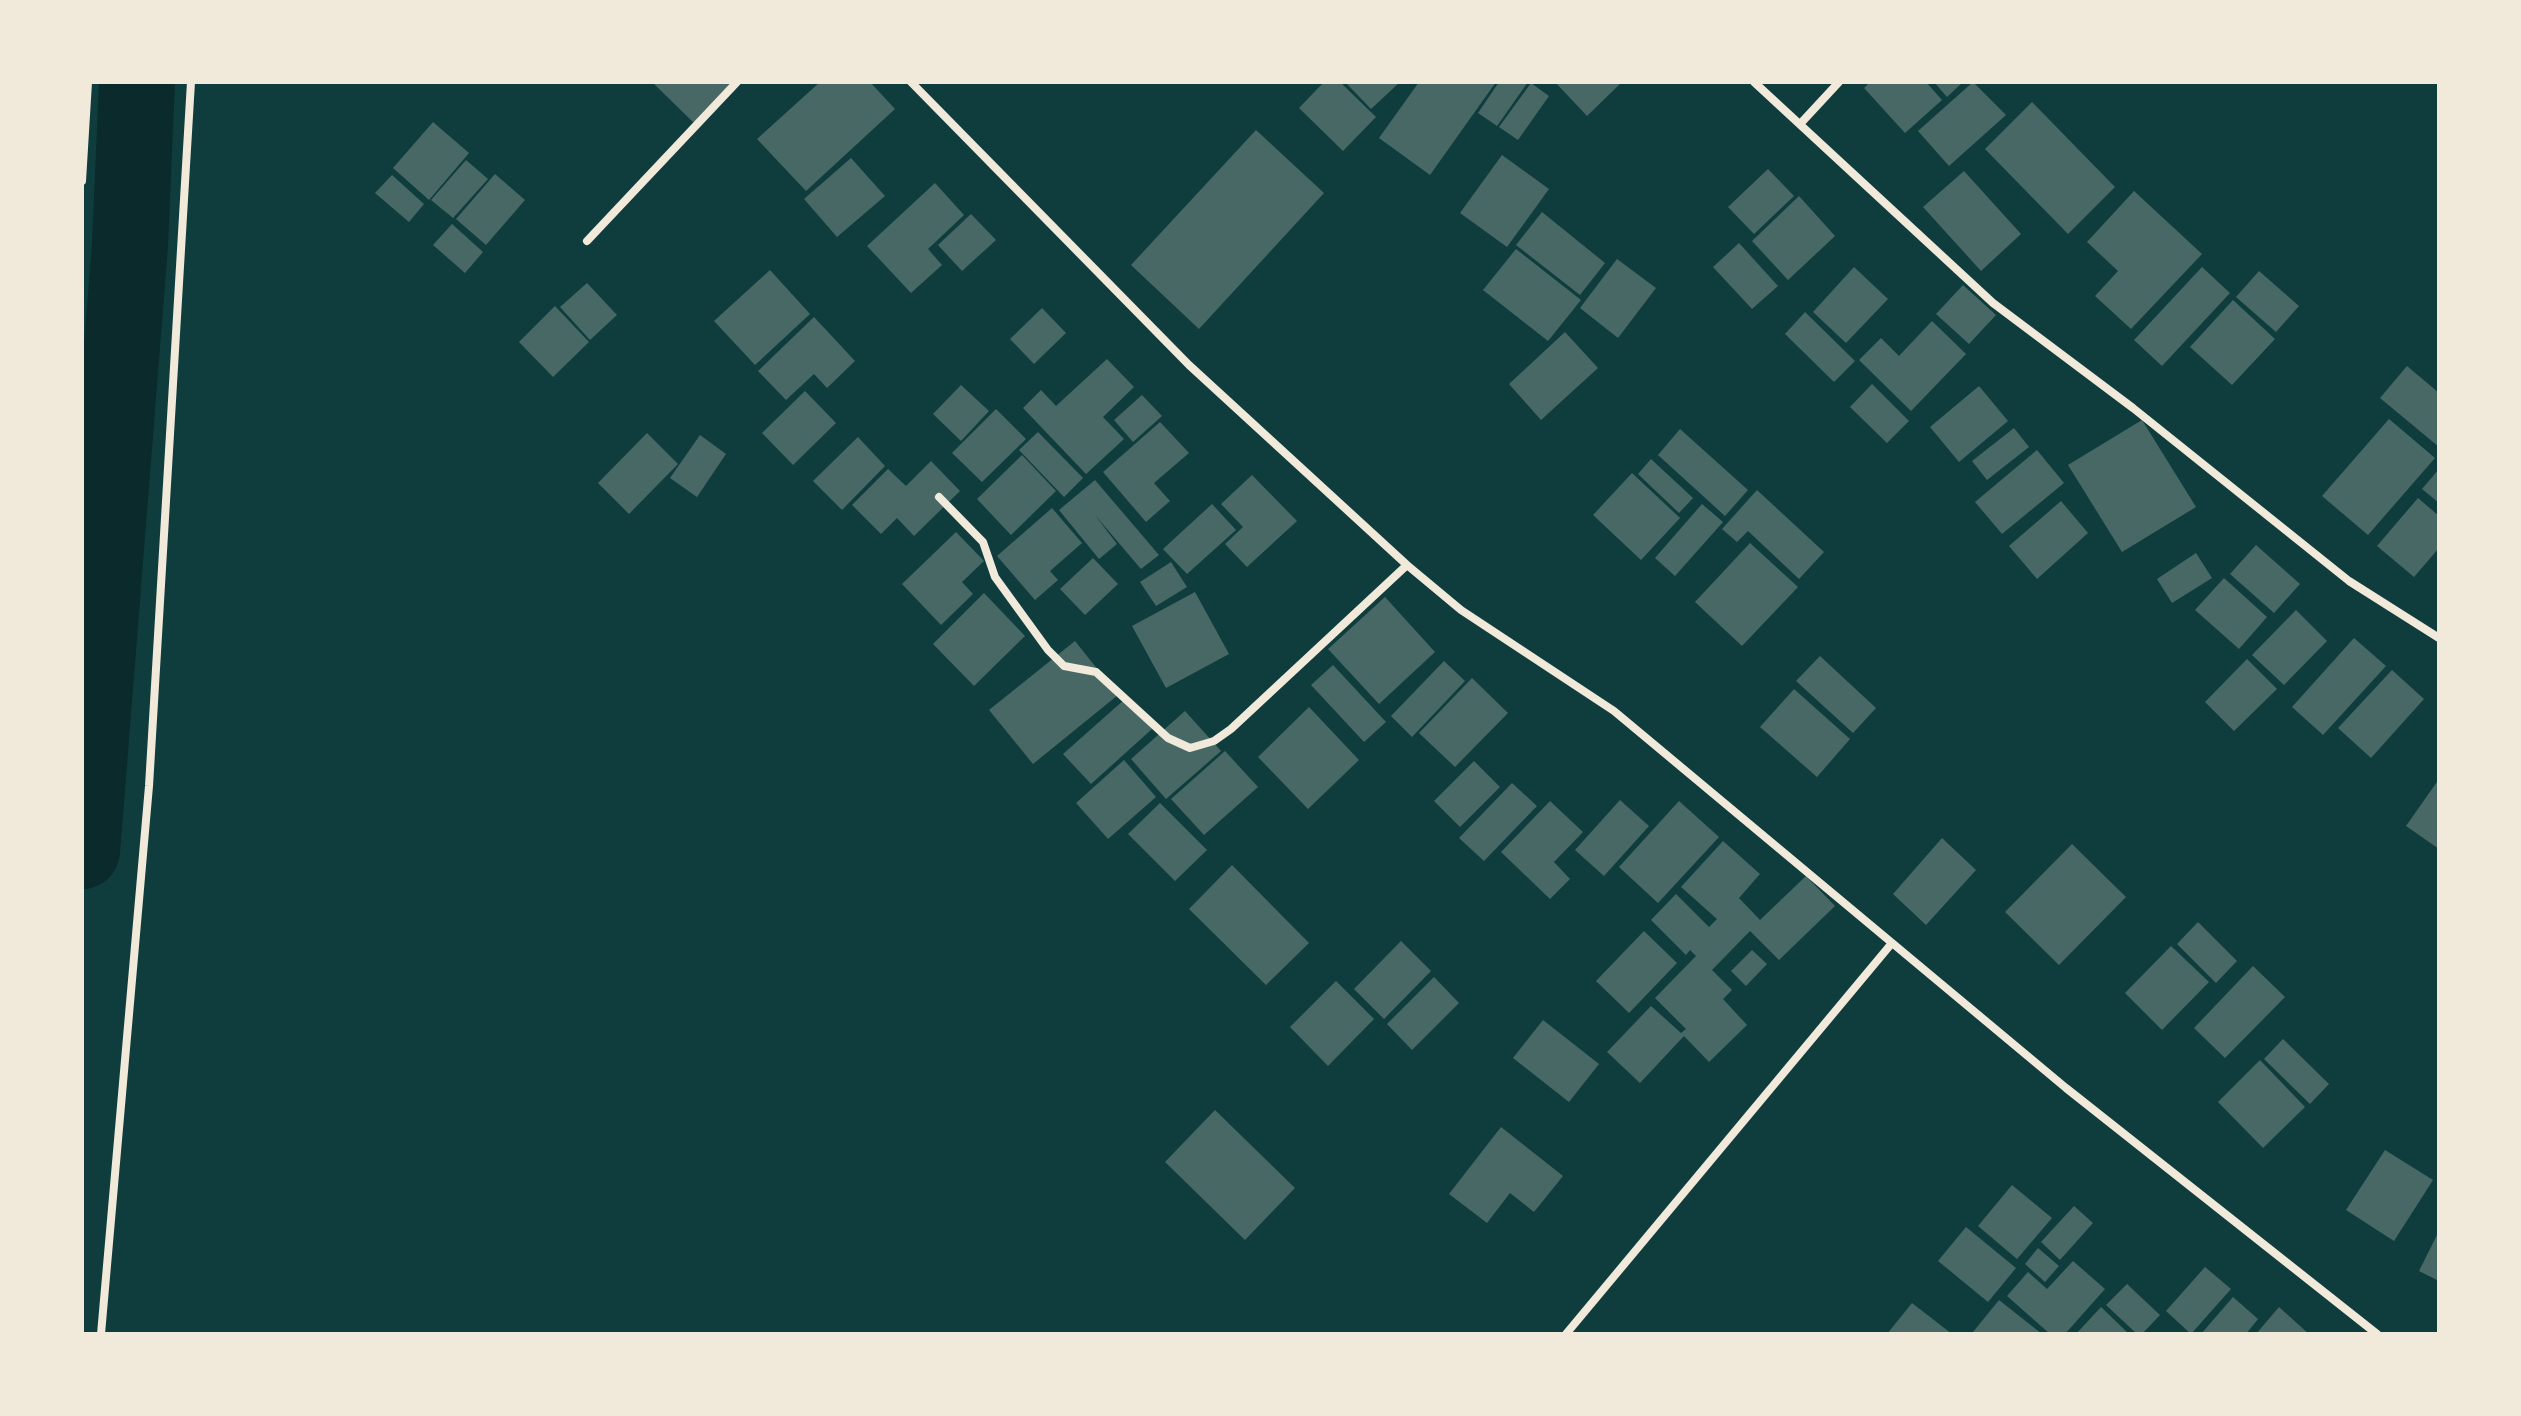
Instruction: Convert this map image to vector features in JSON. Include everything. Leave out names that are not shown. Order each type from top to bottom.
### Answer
[{"type":"street","points":[[82,181],[88,82]]},
{"type":"street","points":[[101,1334],[149,786],[191,82]]},
{"type":"street","points":[[587,241],[737,82]]},
{"type":"street","points":[[911,82],[1189,365],[1407,565],[1461,610],[1614,711],[2066,1088],[2377,1334]]},
{"type":"street","points":[[1754,82],[1993,303],[2133,408],[2349,581],[2439,638]]},
{"type":"street","points":[[1801,123],[1839,82]]},
{"type":"street","points":[[939,497],[983,542],[995,577],[1048,650],[1064,666],[1096,672],[1168,738],[1190,748],[1214,741],[1231,729],[1407,565]]},
{"type":"street","points":[[1566,1334],[1892,943]]},
{"type":"building","points":[[652,82],[740,82],[696,125]]},
{"type":"building","points":[[820,82],[870,82],[895,109],[806,191],[757,139]]},
{"type":"building","points":[[1324,82],[1340,82],[1376,117],[1343,151],[1299,108]]},
{"type":"building","points":[[1345,82],[1400,82],[1371,109]]},
{"type":"building","points":[[1419,82],[1496,82],[1430,175],[1379,138]]},
{"type":"building","points":[[1499,82],[1528,82],[1497,126],[1478,113]]},
{"type":"building","points":[[1555,82],[1622,82],[1587,116]]},
{"type":"building","points":[[1870,82],[1926,82],[1942,100],[1905,133],[1864,88]]},
{"type":"building","points":[[1934,82],[1963,82],[1947,97]]},
{"type":"building","points":[[1973,82],[2006,115],[1949,166],[1918,131]]},
{"type":"building","points":[[1531,83],[1549,96],[1518,140],[1499,127]]},
{"type":"building","points":[[2032,102],[2115,187],[2068,234],[1985,149]]},
{"type":"building","points":[[433,122],[469,153],[429,200],[393,168]]},
{"type":"building","points":[[1256,130],[1324,193],[1199,329],[1131,265]]},
{"type":"building","points":[[1502,155],[1549,189],[1507,247],[1460,213]]},
{"type":"building","points":[[851,158],[885,196],[837,237],[804,199]]},
{"type":"building","points":[[466,160],[488,179],[453,218],[431,200]]},
{"type":"building","points":[[1768,169],[1794,196],[1754,234],[1728,207]]},
{"type":"building","points":[[1964,171],[2021,234],[1981,271],[1923,207]]},
{"type":"building","points":[[495,174],[525,200],[486,245],[456,219]]},
{"type":"building","points":[[392,175],[424,204],[409,222],[375,193]]},
{"type":"building","points":[[935,183],[964,215],[928,249],[942,265],[911,293],[867,246]]},
{"type":"building","points":[[2134,191],[2202,254],[2131,329],[2095,296],[2118,271],[2087,242]]},
{"type":"building","points":[[1799,196],[1835,236],[1788,280],[1752,241]]},
{"type":"building","points":[[1542,212],[1605,263],[1580,295],[1516,245]]},
{"type":"building","points":[[971,214],[996,240],[962,271],[938,245]]},
{"type":"building","points":[[452,224],[483,252],[465,273],[433,245]]},
{"type":"building","points":[[1739,243],[1778,286],[1752,309],[1713,267]]},
{"type":"building","points":[[1516,249],[1581,300],[1548,341],[1483,290]]},
{"type":"building","points":[[1617,259],[1656,288],[1618,338],[1580,308]]},
{"type":"building","points":[[1854,267],[1888,299],[1846,343],[1813,312]]},
{"type":"building","points":[[2202,267],[2230,293],[2162,366],[2134,340]]},
{"type":"building","points":[[770,270],[810,314],[755,365],[714,321]]},
{"type":"building","points":[[2259,271],[2299,306],[2276,332],[2236,297]]},
{"type":"building","points":[[587,283],[617,315],[590,340],[560,307]]},
{"type":"building","points":[[1963,285],[1996,315],[1969,344],[1936,314]]},
{"type":"building","points":[[2233,300],[2275,339],[2232,385],[2190,347]]},
{"type":"building","points":[[555,306],[589,342],[553,377],[519,342]]},
{"type":"building","points":[[1042,308],[1066,333],[1034,364],[1010,339]]},
{"type":"building","points":[[1805,312],[1855,361],[1834,382],[1785,334]]},
{"type":"building","points":[[814,317],[855,361],[827,388],[814,374],[786,400],[758,371]]},
{"type":"building","points":[[1932,321],[1966,354],[1911,411],[1859,360],[1881,338],[1899,356]]},
{"type":"building","points":[[1565,332],[1598,368],[1541,420],[1509,384]]},
{"type":"building","points":[[1107,359],[1134,387],[1103,417],[1124,439],[1086,474],[1023,408],[1041,390],[1056,406]]},
{"type":"building","points":[[2407,366],[2439,393],[2439,447],[2380,398]]},
{"type":"building","points":[[1872,384],[1909,421],[1887,443],[1850,407]]},
{"type":"building","points":[[961,385],[989,411],[961,441],[933,414]]},
{"type":"building","points":[[1979,386],[2008,421],[1959,462],[1930,427]]},
{"type":"building","points":[[805,391],[836,423],[793,465],[762,433]]},
{"type":"building","points":[[1142,395],[1162,416],[1133,442],[1114,420]]},
{"type":"building","points":[[996,409],[1026,439],[982,482],[952,453]]},
{"type":"building","points":[[2389,419],[2435,458],[2368,535],[2322,496]]},
{"type":"building","points":[[2142,420],[2196,507],[2122,552],[2068,465]]},
{"type":"building","points":[[1160,422],[1189,453],[1154,483],[1170,501],[1146,522],[1103,472]]},
{"type":"building","points":[[2014,428],[2029,447],[1987,480],[1972,461]]},
{"type":"building","points":[[1680,429],[1748,490],[1725,516],[1658,455]]},
{"type":"building","points":[[1038,432],[1083,478],[1064,497],[1019,450]]},
{"type":"building","points":[[647,433],[678,464],[629,514],[598,483]]},
{"type":"building","points":[[700,435],[726,454],[697,497],[670,478]]},
{"type":"building","points":[[858,437],[885,466],[842,510],[813,481]]},
{"type":"building","points":[[2037,450],[2064,483],[2002,534],[1975,502]]},
{"type":"building","points":[[1022,455],[1056,491],[1011,535],[977,499]]},
{"type":"building","points":[[1651,459],[1693,498],[1679,513],[1638,474]]},
{"type":"building","points":[[931,461],[960,491],[914,536],[897,518],[881,534],[852,505],[888,469],[906,486]]},
{"type":"building","points":[[2439,469],[2439,503],[2422,489]]},
{"type":"building","points":[[1632,473],[1680,518],[1641,560],[1593,515]]},
{"type":"building","points":[[1252,475],[1297,521],[1247,567],[1225,544],[1243,527],[1221,504]]},
{"type":"building","points":[[1095,480],[1159,555],[1141,569],[1095,515],[1117,544],[1099,559],[1059,510]]},
{"type":"building","points":[[1757,490],[1824,552],[1799,579],[1748,531],[1737,542],[1722,529]]},
{"type":"building","points":[[2418,498],[2439,516],[2439,548],[2414,577],[2377,546]]},
{"type":"building","points":[[2061,501],[2088,533],[2037,579],[2009,546]]},
{"type":"building","points":[[1212,504],[1236,530],[1187,574],[1163,549]]},
{"type":"building","points":[[1702,504],[1723,522],[1675,576],[1655,558]]},
{"type":"building","points":[[1052,508],[1082,543],[1050,571],[1058,580],[1035,600],[997,556]]},
{"type":"building","points":[[956,532],[984,561],[962,582],[973,594],[941,625],[902,584]]},
{"type":"building","points":[[1750,543],[1798,587],[1742,646],[1695,602]]},
{"type":"building","points":[[2256,545],[2300,584],[2274,613],[2230,574]]},
{"type":"building","points":[[2196,553],[2212,578],[2172,603],[2157,579]]},
{"type":"building","points":[[1093,558],[1118,584],[1085,615],[1060,589]]},
{"type":"building","points":[[1171,562],[1187,587],[1156,606],[1140,582]]},
{"type":"building","points":[[2224,578],[2267,617],[2239,649],[2195,610]]},
{"type":"building","points":[[1195,592],[1229,654],[1166,688],[1132,626]]},
{"type":"building","points":[[984,593],[1025,636],[974,686],[933,644]]},
{"type":"building","points":[[1385,597],[1435,652],[1379,704],[1328,649]]},
{"type":"building","points":[[2296,610],[2327,641],[2284,685],[2252,655]]},
{"type":"building","points":[[2354,638],[2386,666],[2323,735],[2292,707]]},
{"type":"building","points":[[1075,641],[1118,695],[1033,764],[989,710]]},
{"type":"building","points":[[1820,656],[1876,708],[1853,733],[1796,681]]},
{"type":"building","points":[[2247,659],[2277,689],[2234,731],[2205,702]]},
{"type":"building","points":[[1444,661],[1465,681],[1412,737],[1391,716]]},
{"type":"building","points":[[1333,665],[1386,722],[1364,742],[1311,685]]},
{"type":"building","points":[[2392,670],[2424,699],[2371,758],[2338,728]]},
{"type":"building","points":[[1472,678],[1508,713],[1455,767],[1419,733]]},
{"type":"building","points":[[1794,689],[1850,739],[1817,777],[1760,727]]},
{"type":"building","points":[[1125,699],[1152,729],[1091,784],[1063,754]]},
{"type":"building","points":[[1309,707],[1359,760],[1308,809],[1258,757]]},
{"type":"building","points":[[1185,711],[1221,751],[1166,799],[1131,759]]},
{"type":"building","points":[[1225,751],[1258,787],[1204,835],[1171,799]]},
{"type":"building","points":[[1124,760],[1156,797],[1108,839],[1076,803]]},
{"type":"building","points":[[1474,761],[1500,787],[1460,827],[1434,801]]},
{"type":"building","points":[[2439,779],[2439,849],[2406,826]]},
{"type":"building","points":[[1512,783],[1537,806],[1484,861],[1459,838]]},
{"type":"building","points":[[1620,800],[1649,826],[1604,876],[1575,850]]},
{"type":"building","points":[[1550,801],[1583,832],[1554,862],[1570,879],[1550,899],[1501,852]]},
{"type":"building","points":[[1679,801],[1719,837],[1658,903],[1619,867]]},
{"type":"building","points":[[1160,803],[1207,850],[1175,881],[1128,834]]},
{"type":"building","points":[[1942,838],[1976,870],[1926,925],[1893,894]]},
{"type":"building","points":[[1723,841],[1760,874],[1739,898],[1760,920],[1806,876],[1835,906],[1779,960],[1750,931],[1712,970],[1732,990],[1723,999],[1747,1025],[1709,1062],[1684,1036],[1640,1083],[1607,1052],[1651,1006],[1681,1033],[1686,1029],[1655,998],[1696,956],[1690,950],[1686,955],[1651,920],[1676,894],[1709,927],[1717,919],[1681,887]]},
{"type":"building","points":[[2072,844],[2126,897],[2059,965],[2005,912]]},
{"type":"building","points":[[1232,865],[1309,943],[1266,985],[1189,909]]},
{"type":"building","points":[[2198,922],[2237,961],[2216,983],[2177,944]]},
{"type":"building","points":[[1644,931],[1677,963],[1629,1013],[1596,981]]},
{"type":"building","points":[[1401,941],[1431,971],[1384,1019],[1354,989]]},
{"type":"building","points":[[2171,946],[2209,982],[2162,1030],[2125,993]]},
{"type":"building","points":[[1752,950],[1767,964],[1746,986],[1731,971]]},
{"type":"building","points":[[2253,966],[2285,997],[2225,1058],[2194,1028]]},
{"type":"building","points":[[1434,977],[1459,1003],[1412,1050],[1387,1024]]},
{"type":"building","points":[[1336,981],[1374,1019],[1328,1066],[1290,1027]]},
{"type":"building","points":[[1543,1020],[1599,1064],[1569,1102],[1513,1058]]},
{"type":"building","points":[[2283,1039],[2329,1084],[2310,1104],[2264,1059]]},
{"type":"building","points":[[2260,1060],[2305,1107],[2263,1148],[2218,1102]]},
{"type":"building","points":[[1215,1110],[1295,1188],[1245,1240],[1165,1162]]},
{"type":"building","points":[[1501,1127],[1563,1176],[1534,1212],[1510,1193],[1487,1223],[1449,1194]]},
{"type":"building","points":[[2385,1150],[2433,1180],[2394,1241],[2346,1210]]},
{"type":"building","points":[[2012,1185],[2052,1218],[2017,1259],[1978,1226]]},
{"type":"building","points":[[2074,1206],[2093,1223],[2060,1260],[2041,1242]]},
{"type":"building","points":[[1966,1227],[2016,1268],[1988,1302],[1938,1261]]},
{"type":"building","points":[[2439,1231],[2439,1281],[2419,1271]]},
{"type":"building","points":[[2038,1248],[2059,1266],[2045,1282],[2025,1264]]},
{"type":"building","points":[[2073,1261],[2105,1289],[2065,1334],[2050,1334],[2007,1296],[2028,1272],[2047,1289]]},
{"type":"building","points":[[2205,1267],[2231,1289],[2191,1334],[2166,1311]]},
{"type":"building","points":[[2127,1284],[2160,1315],[2142,1334],[2137,1334],[2106,1305]]},
{"type":"building","points":[[2233,1297],[2258,1319],[2246,1334],[2201,1334]]},
{"type":"building","points":[[1999,1300],[2042,1334],[1973,1332]]},
{"type":"building","points":[[1912,1303],[1952,1334],[1887,1334]]},
{"type":"building","points":[[2101,1307],[2129,1334],[2076,1334]]},
{"type":"building","points":[[2279,1307],[2309,1334],[2256,1334]]},
{"type":"waterway","points":[[82,851],[130,245],[137,82]]}]
